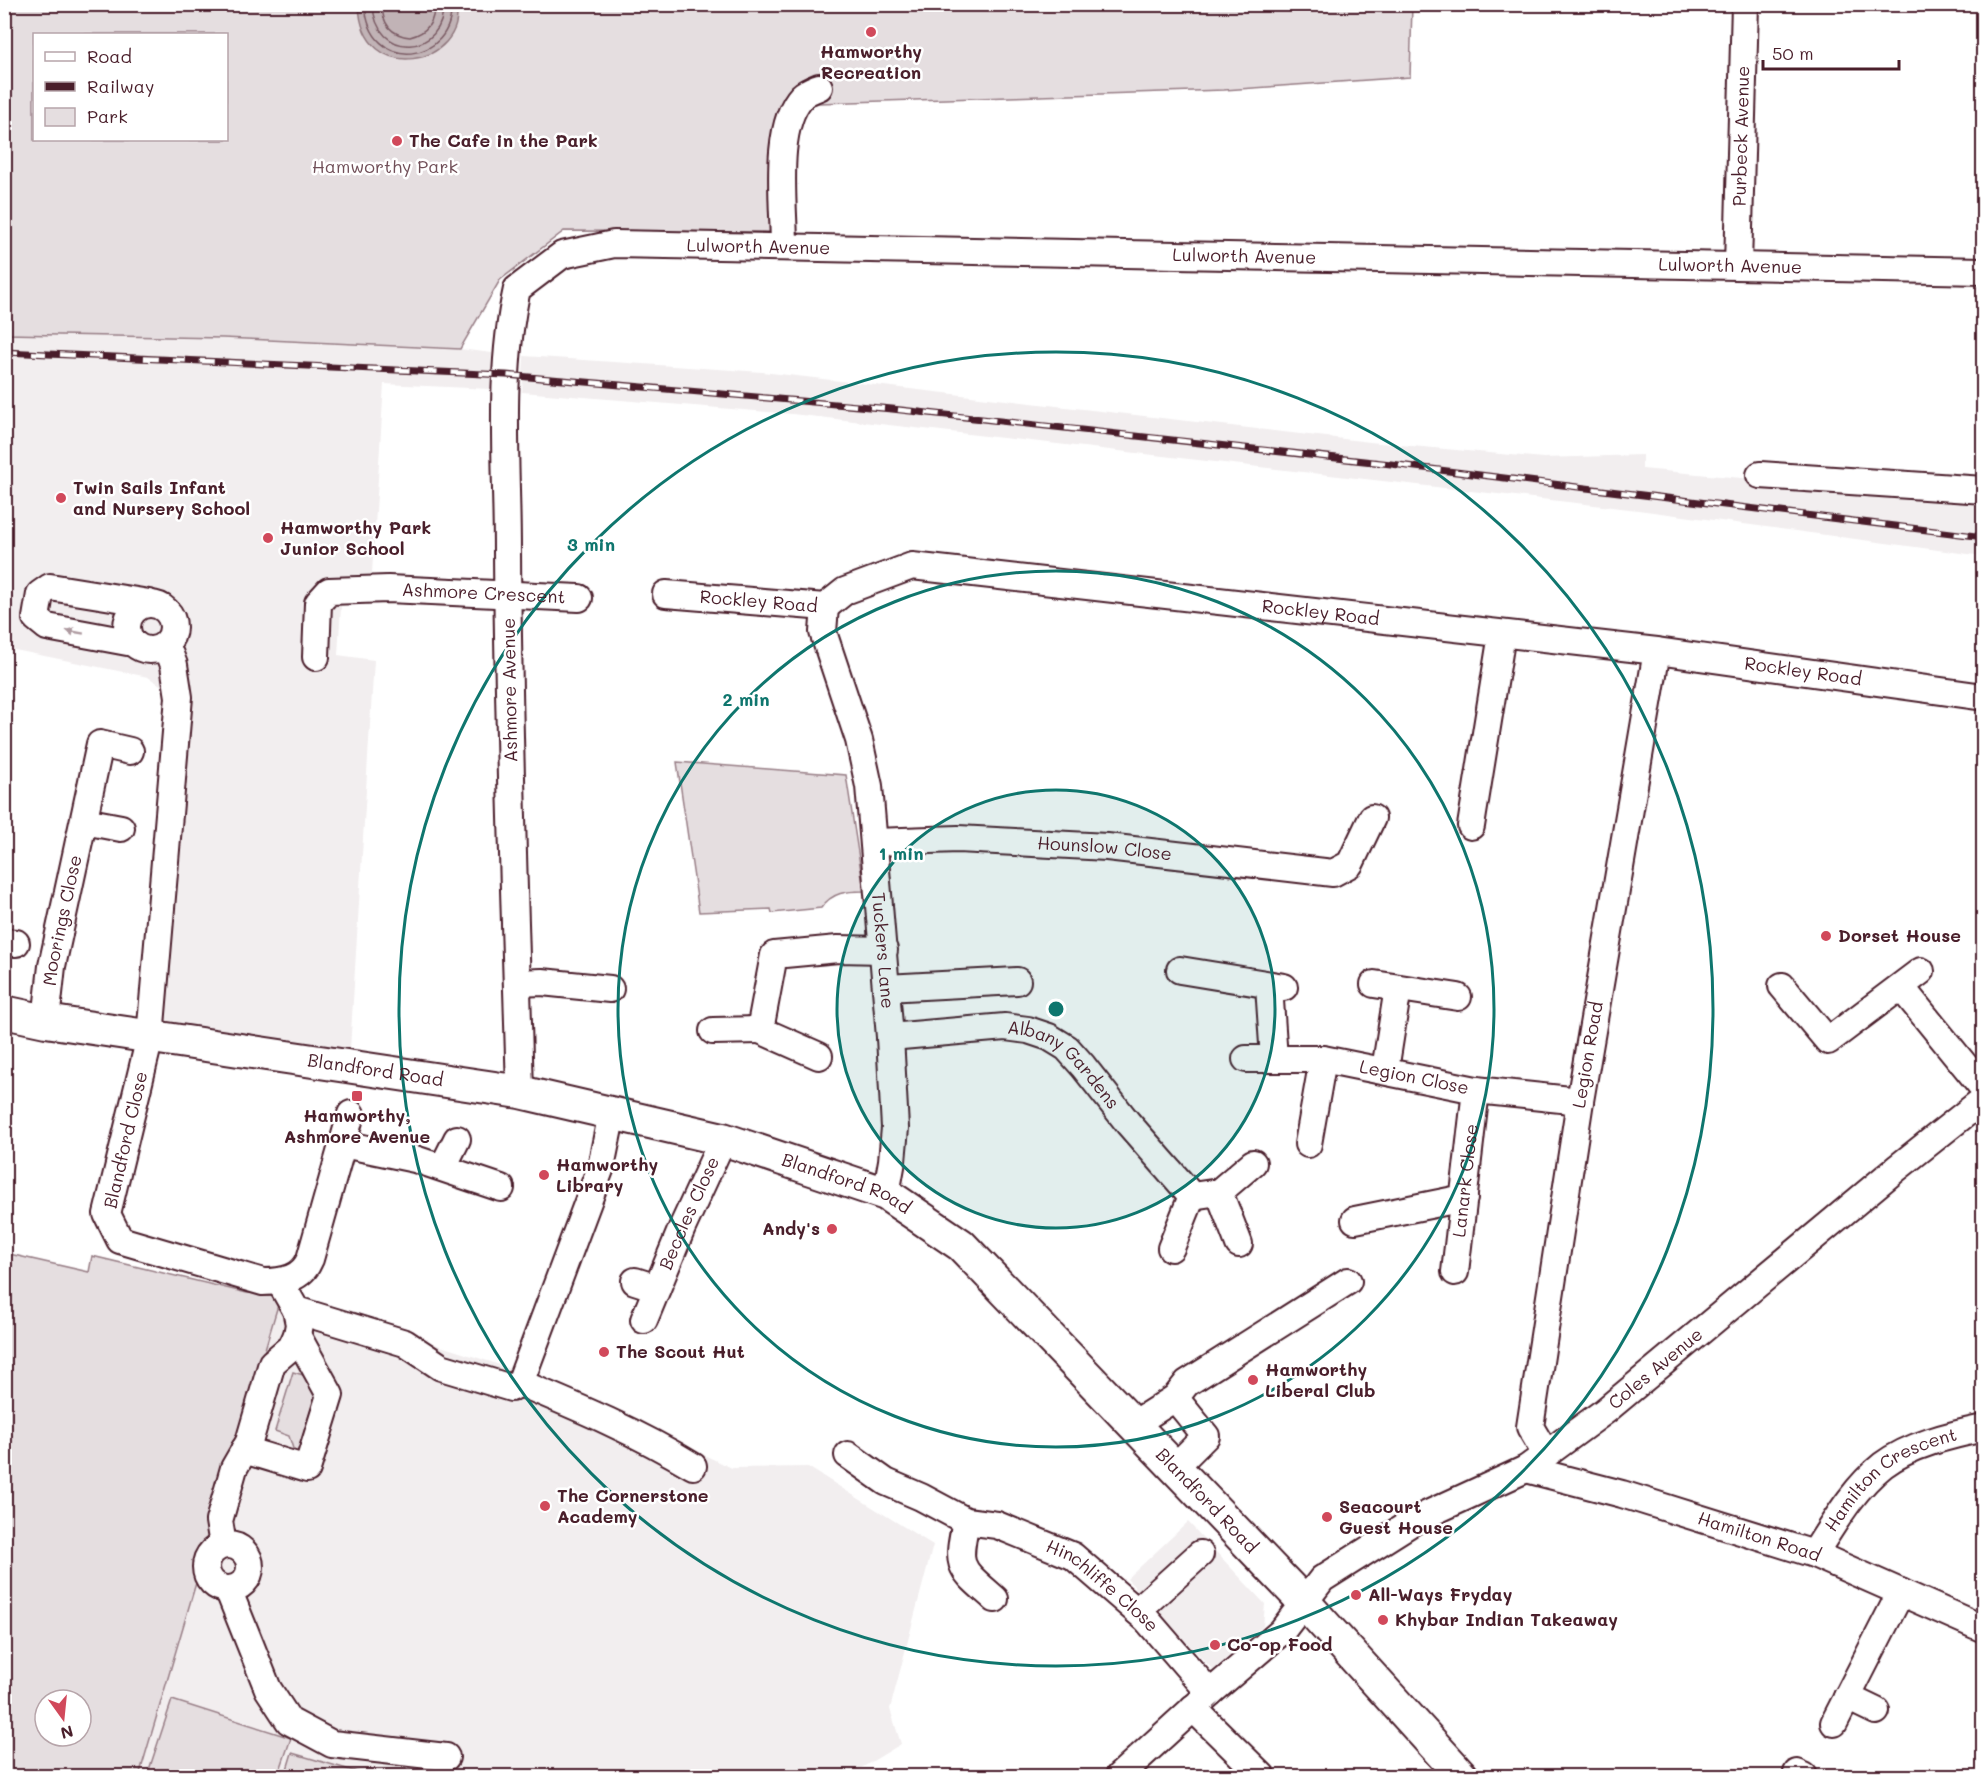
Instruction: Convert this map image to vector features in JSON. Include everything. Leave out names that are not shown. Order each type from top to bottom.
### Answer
[{"type":"main road","name":"Blandford Road","points":[[4,1012],[46,1021],[520,1092],[723,1139],[886,1194],[961,1245],[1303,1601],[1462,1776]]},
{"type":"street","name":"Purbeck Avenue","points":[[1738,266],[1745,4]]},
{"type":"street","points":[[784,246],[783,156],[788,122],[803,95],[819,87]]},
{"type":"street","name":"Lulworth Avenue","points":[[517,289],[562,255],[614,243],[1983,271]]},
{"type":"street","name":"Ashmore Avenue","points":[[517,289],[509,324],[506,375],[507,593],[520,1092]]},
{"type":"street","points":[[1760,475],[1983,490]]},
{"type":"street","name":"Rockley Road","points":[[666,594],[825,607],[844,591],[912,566],[1657,651],[1983,697]]},
{"type":"street","points":[[50,587],[157,604],[170,614],[173,630],[166,644],[153,650],[145,650],[133,643],[47,627],[36,618],[40,594],[50,587]]},
{"type":"street","name":"Ashmore Crescent","points":[[316,657],[318,603],[329,591],[388,589],[579,598]]},
{"type":"street","points":[[133,643],[126,630],[129,616],[141,605],[149,603]]},
{"type":"street","name":"Tuckers Lane","points":[[825,607],[823,632],[859,740],[869,786],[875,842],[895,1128],[886,1194]]},
{"type":"street","points":[[1471,826],[1502,634]]},
{"type":"street","name":"Blandford Close","points":[[166,644],[174,665],[179,697],[150,1037],[107,1214],[120,1240],[263,1282],[288,1279]]},
{"type":"street","name":"Legion Road","points":[[1536,1461],[1530,1426],[1580,1101],[1657,651]]},
{"type":"street","name":"Moorings Close","points":[[46,1021],[52,966],[100,744],[130,751]]},
{"type":"street","name":"Hounslow Close","points":[[875,842],[958,840],[1107,847],[1333,873],[1350,864],[1372,818]]},
{"type":"street","points":[[84,821],[121,828]]},
{"type":"street","points":[[760,1030],[774,955],[838,948],[884,951]]},
{"type":"street","points":[[1180,970],[1277,987],[1274,1059]]},
{"type":"street","points":[[1782,986],[1828,1041],[1921,971]]},
{"type":"street","points":[[886,988],[1017,981]]},
{"type":"street","points":[[517,983],[542,982],[610,988]]},
{"type":"street","points":[[1385,1070],[1386,986],[1458,997]]},
{"type":"street","points":[[1900,987],[1983,1089]]},
{"type":"street","name":"Albany Gardens","points":[[890,1037],[1005,1028],[1028,1030],[1049,1038],[1072,1054],[1128,1124],[1192,1196]]},
{"type":"street","points":[[713,1031],[760,1030],[819,1056]]},
{"type":"street","name":"Legion Close","points":[[1246,1059],[1323,1059],[1476,1090],[1580,1101]]},
{"type":"street","points":[[1308,1144],[1323,1059]]},
{"type":"street","name":"Lanark Close","points":[[1455,1272],[1476,1090]]},
{"type":"street","name":"Coles Avenue","points":[[1119,1776],[1282,1631],[1322,1579],[1417,1519],[1536,1461],[1605,1411],[1983,1099]]},
{"type":"street","points":[[296,1310],[405,1343],[441,1366],[493,1384],[511,1388],[520,1383],[601,1167],[612,1113]]},
{"type":"street","points":[[351,1114],[310,1259],[303,1271],[288,1279],[299,1324],[297,1335],[292,1346],[272,1363],[244,1450],[234,1468],[219,1521],[222,1545],[208,1557],[206,1571],[214,1584],[228,1589],[268,1689],[289,1720],[332,1744],[446,1757]]},
{"type":"street","points":[[443,1167],[457,1139]]},
{"type":"street","name":"Beccles Close","points":[[644,1320],[646,1285],[723,1139]]},
{"type":"street","points":[[342,1144],[443,1167],[501,1188]]},
{"type":"street","points":[[1171,1248],[1192,1196],[1219,1192],[1253,1163]]},
{"type":"street","points":[[1219,1192],[1239,1244]]},
{"type":"street","points":[[1355,1220],[1464,1198]]},
{"type":"street","points":[[1134,1424],[1175,1398],[1187,1383],[1348,1281]]},
{"type":"street","points":[[244,1450],[307,1469],[330,1395],[297,1335]]},
{"type":"street","points":[[520,1383],[604,1417],[652,1441],[693,1466]]},
{"type":"street","points":[[1175,1398],[1206,1436],[1175,1467]]},
{"type":"street","name":"Hamilton Crescent","points":[[1814,1554],[1851,1497],[1884,1464],[1917,1448],[1983,1428]]},
{"type":"street","name":"Hinchliffe Close","points":[[848,1455],[886,1482],[966,1521],[997,1525],[1073,1556],[1137,1611],[1202,1700],[1262,1776]]},
{"type":"street","name":"Hamilton Road","points":[[1536,1461],[1622,1494],[1814,1554],[1983,1629]]},
{"type":"street","points":[[966,1521],[960,1563],[965,1572],[995,1599]]},
{"type":"street","points":[[1137,1611],[1200,1554]]},
{"type":"street","points":[[1834,1723],[1901,1592]]},
{"type":"street","points":[[1847,1697],[1876,1711]]},
{"type":"shaded area","points":[[4,334],[223,338],[460,349],[492,353],[490,389],[384,384],[371,589],[342,590],[338,655],[374,660],[349,1066],[150,1037],[179,697],[148,677],[5,648]]},
{"type":"shaded area","points":[[524,356],[762,372],[1379,443],[1543,458],[1642,455],[1642,469],[1742,478],[1983,506],[1983,556],[1638,510],[792,414],[522,392]]},
{"type":"shaded area","name":"The Cornerstone Academy","points":[[281,1295],[494,1363],[592,1403],[732,1468],[808,1467],[933,1545],[890,1709],[901,1744],[848,1776],[139,1776]]},
{"type":"shaded area","points":[[1188,1522],[1265,1604],[1263,1626],[1213,1670],[1127,1579]]},
{"type":"green space","name":"Hamworthy Park","points":[[5,5],[1412,5],[1410,77],[1224,90],[819,103],[803,107],[796,122],[791,232],[564,231],[500,280],[460,349],[223,338],[5,334]]},
{"type":"green space","points":[[677,762],[846,775],[864,891],[846,892],[835,896],[821,908],[772,913],[771,909],[699,912]]},
{"type":"green space","points":[[5,1253],[89,1272],[92,1256],[247,1293],[281,1295],[139,1776],[5,1776]]},
{"type":"green space","points":[[293,1372],[310,1377],[317,1390],[296,1458],[289,1436],[275,1431]]},
{"type":"green space","points":[[172,1700],[291,1738],[278,1776],[147,1776]]},
{"type":"green space","points":[[292,1753],[371,1776],[285,1776]]},
{"type":"water","points":[[359,5],[456,5],[455,25],[446,42],[431,53],[413,59],[394,57],[377,49],[365,32]]},
{"type":"railway","points":[[4,352],[506,375],[892,409],[1391,464],[1984,537]]},
{"type":"place","name":"Hamworthy Recreation","points":[[871,32]]},
{"type":"place","name":"The Cafe in the Park","points":[[397,141]]},
{"type":"place","name":"Twin Sails Infant and Nursery School","points":[[61,498]]},
{"type":"place","name":"Hamworthy Park Junior School","points":[[268,538]]},
{"type":"place","name":"Dorset House","points":[[1826,936]]},
{"type":"place","name":"Hamworthy, Ashmore Avenue","points":[[357,1096]]},
{"type":"place","name":"Hamworthy Library","points":[[544,1175]]},
{"type":"place","name":"Andy's","points":[[832,1229]]},
{"type":"place","name":"The Scout Hut","points":[[604,1352]]},
{"type":"place","name":"Hamworthy Liberal Club","points":[[1253,1380]]},
{"type":"place","name":"The Cornerstone Academy","points":[[545,1506]]},
{"type":"place","name":"Seacourt Guest House","points":[[1327,1517]]},
{"type":"place","name":"All-Ways Fryday","points":[[1356,1595]]},
{"type":"place","name":"Khybar Indian Takeaway","points":[[1383,1620]]},
{"type":"place","name":"Co-op Food","points":[[1215,1645]]}]
